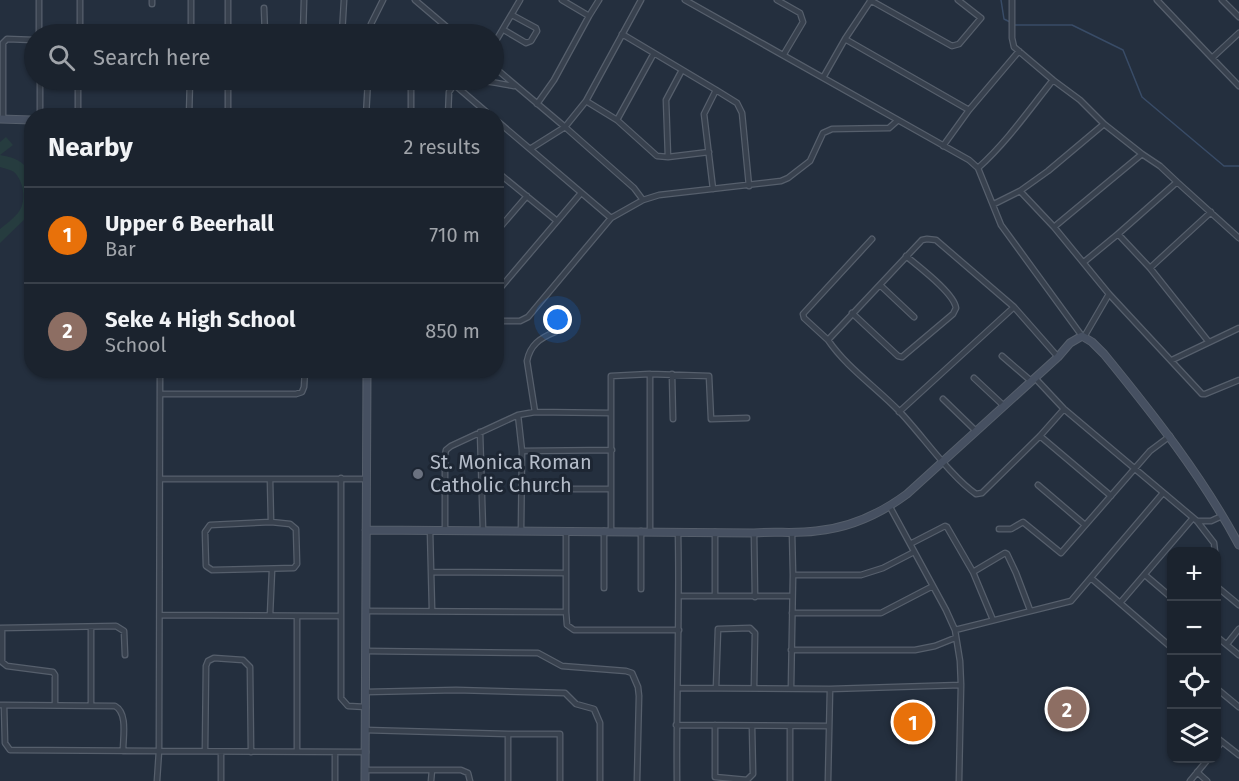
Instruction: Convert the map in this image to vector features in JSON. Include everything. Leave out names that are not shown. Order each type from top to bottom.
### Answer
[{"type":"street","points":[[39,0],[39,24]]},
{"type":"street","points":[[80,0],[80,24]]},
{"type":"street","points":[[191,0],[191,24]]},
{"type":"street","points":[[228,0],[228,24]]},
{"type":"street","points":[[303,24],[304,0]]},
{"type":"street","points":[[343,24],[344,0]]},
{"type":"street","points":[[371,24],[383,0]]},
{"type":"street","points":[[415,0],[443,24]]},
{"type":"street","points":[[512,15],[536,28],[537,31],[531,41],[526,43],[504,30],[512,15],[520,0]]},
{"type":"street","points":[[562,0],[589,16]]},
{"type":"street","points":[[537,104],[554,80],[599,0]]},
{"type":"street","points":[[530,149],[565,127],[586,101],[641,0]]},
{"type":"street","points":[[685,0],[824,76],[897,121],[969,160],[978,168],[1001,225],[1083,336],[1104,354],[1170,436],[1239,545]]},
{"type":"street","points":[[777,0],[800,13],[803,22],[784,54]]},
{"type":"street","points":[[824,76],[870,0],[952,46],[959,44],[981,18],[958,0]]},
{"type":"street","points":[[1012,0],[1014,47],[1080,100],[1104,124],[1160,166],[1239,238]]},
{"type":"street","points":[[1157,0],[1239,86]]},
{"type":"street","points":[[1222,0],[1239,18]]},
{"type":"street","points":[[264,8],[265,24]]},
{"type":"street","points":[[1212,58],[1239,33]]},
{"type":"street","points":[[622,34],[737,103],[742,113],[750,186]]},
{"type":"street","points":[[24,40],[7,39],[3,43],[1,119],[24,120]]},
{"type":"street","points":[[845,39],[969,110]]},
{"type":"street","points":[[943,146],[969,110],[1019,51]]},
{"type":"street","points":[[617,120],[654,53]]},
{"type":"street","points":[[668,157],[666,100],[682,70]]},
{"type":"street","points":[[504,76],[634,188],[643,200]]},
{"type":"street","points":[[978,168],[1018,126],[1053,80]]},
{"type":"street","points":[[504,85],[516,86]]},
{"type":"street","points":[[40,90],[40,108]]},
{"type":"street","points":[[78,90],[78,108]]},
{"type":"street","points":[[189,108],[190,90]]},
{"type":"street","points":[[228,90],[228,108]]},
{"type":"street","points":[[366,108],[367,90]]},
{"type":"street","points":[[411,90],[411,108]]},
{"type":"street","points":[[448,108],[450,90]]},
{"type":"street","points":[[464,90],[483,108]]},
{"type":"street","points":[[713,189],[704,114],[716,90]]},
{"type":"street","points":[[586,101],[617,120],[657,156],[668,157],[708,152]]},
{"type":"street","points":[[504,321],[520,321],[528,316],[611,218],[643,200],[659,195],[780,181],[797,172],[810,161],[823,133],[832,129],[889,128],[897,121]]},
{"type":"street","points":[[994,204],[1020,191],[1048,171],[1104,124]]},
{"type":"street","points":[[504,127],[611,218]]},
{"type":"street","points":[[1054,227],[1143,154]]},
{"type":"street","points":[[504,178],[557,221]]},
{"type":"street","points":[[1084,262],[1177,182]]},
{"type":"street","points":[[1020,191],[1054,227],[1109,294],[1202,394],[1239,380]]},
{"type":"street","points":[[504,284],[581,193]]},
{"type":"street","points":[[504,223],[527,196]]},
{"type":"street","points":[[1150,268],[1211,212]]},
{"type":"street","points":[[1118,234],[1150,268],[1208,341]]},
{"type":"street","points":[[828,340],[906,256],[927,238],[936,240],[1014,307],[1058,357]]},
{"type":"street","points":[[872,239],[803,314],[804,318],[828,340],[837,354],[899,412],[973,492],[978,494],[1040,436],[1064,409]]},
{"type":"street","points":[[852,313],[900,357],[906,356],[953,314],[956,308],[953,300],[906,256]]},
{"type":"street","points":[[880,285],[914,317]]},
{"type":"street","points":[[366,530],[754,533],[832,529],[890,507],[1033,380],[1070,343],[1083,336],[1109,294]]},
{"type":"street","points":[[899,412],[1014,307]]},
{"type":"street","points":[[1172,360],[1239,328]]},
{"type":"street","points":[[535,412],[527,361],[528,353],[537,341],[555,332]]},
{"type":"street","points":[[1002,356],[1196,520],[1214,543],[1214,547]]},
{"type":"street","points":[[650,374],[650,531]]},
{"type":"street","points":[[672,374],[673,419]]},
{"type":"street","points":[[604,588],[611,489],[611,376],[672,374],[710,376],[711,419],[747,418]]},
{"type":"street","points":[[157,781],[160,378]]},
{"type":"street","points":[[160,394],[296,394],[302,392],[305,378]]},
{"type":"street","points":[[365,781],[367,378]]},
{"type":"street","points":[[974,378],[1004,405]]},
{"type":"street","points":[[944,399],[976,431]]},
{"type":"street","points":[[445,530],[446,450],[451,446],[518,415],[535,412],[610,413]]},
{"type":"street","points":[[518,415],[522,451],[521,531]]},
{"type":"street","points":[[480,432],[483,530]]},
{"type":"street","points":[[1040,436],[1111,496]]},
{"type":"street","points":[[999,528],[1011,529],[1023,522],[1061,554],[1150,451],[1170,436]]},
{"type":"street","points":[[522,451],[612,450]]},
{"type":"street","points":[[341,478],[341,698],[348,706],[366,707]]},
{"type":"street","points":[[161,479],[366,479]]},
{"type":"street","points":[[270,479],[271,522]]},
{"type":"street","points":[[1038,485],[1085,525]]},
{"type":"street","points":[[522,489],[611,489]]},
{"type":"street","points":[[955,630],[1071,601],[1163,493]]},
{"type":"street","points":[[890,507],[955,630],[961,685],[959,781]]},
{"type":"street","points":[[1196,520],[1211,521],[1222,516]]},
{"type":"street","points":[[1120,603],[1196,520]]},
{"type":"street","points":[[271,522],[290,524],[295,527],[297,564],[291,570],[212,570],[208,568],[205,562],[205,531],[210,525],[271,522]]},
{"type":"street","points":[[910,544],[946,527],[973,572],[993,620]]},
{"type":"street","points":[[430,530],[432,610]]},
{"type":"street","points":[[566,531],[567,625],[574,630],[679,630]]},
{"type":"street","points":[[641,531],[641,589]]},
{"type":"street","points":[[677,781],[678,532]]},
{"type":"street","points":[[715,532],[715,596]]},
{"type":"street","points":[[791,688],[792,532]]},
{"type":"street","points":[[754,533],[755,597]]},
{"type":"street","points":[[793,575],[861,575],[883,568],[914,552]]},
{"type":"street","points":[[973,572],[1005,553],[1007,554],[1030,610]]},
{"type":"street","points":[[270,615],[272,570]]},
{"type":"street","points":[[431,572],[566,573]]},
{"type":"street","points":[[1145,575],[1167,594]]},
{"type":"street","points":[[1091,578],[1167,644]]},
{"type":"street","points":[[792,613],[881,614],[933,586]]},
{"type":"street","points":[[1221,590],[1239,605]]},
{"type":"street","points":[[679,596],[792,596]]},
{"type":"street","points":[[366,611],[566,612]]},
{"type":"street","points":[[160,615],[340,616]]},
{"type":"street","points":[[297,616],[297,752]]},
{"type":"street","points":[[55,705],[55,675],[53,672],[8,666],[2,662],[1,628],[116,626],[123,629],[125,655]]},
{"type":"street","points":[[716,688],[718,629],[740,627],[750,628],[755,633],[754,687]]},
{"type":"street","points":[[91,628],[91,704]]},
{"type":"street","points":[[1227,644],[1239,629]]},
{"type":"street","points":[[791,650],[915,650],[935,646],[955,638]]},
{"type":"street","points":[[1221,640],[1239,655]]},
{"type":"street","points":[[366,651],[538,653],[562,666],[632,673],[639,696],[638,781]]},
{"type":"street","points":[[205,751],[206,666],[208,661],[214,658],[243,660],[250,667],[251,752]]},
{"type":"street","points":[[678,688],[830,689],[961,685]]},
{"type":"street","points":[[828,781],[830,689]]},
{"type":"street","points":[[366,692],[456,690],[565,693],[576,704],[594,709],[599,717],[600,781]]},
{"type":"street","points":[[1221,692],[1239,707]]},
{"type":"street","points":[[123,751],[123,718],[121,710],[115,706],[2,705],[5,743],[10,750],[335,753],[366,752]]},
{"type":"street","points":[[676,725],[828,726]]},
{"type":"street","points":[[715,725],[715,777],[747,780],[753,774],[752,726]]},
{"type":"street","points":[[789,781],[790,726]]},
{"type":"street","points":[[365,730],[560,734],[560,781]]},
{"type":"street","points":[[508,734],[508,781]]},
{"type":"street","points":[[1222,742],[1239,754]]},
{"type":"street","points":[[221,752],[221,781]]},
{"type":"street","points":[[335,753],[335,781]]},
{"type":"street","points":[[1190,781],[1205,763]]},
{"type":"street","points":[[365,770],[461,770],[468,773],[470,781]]},
{"type":"street","points":[[431,781],[432,770]]},
{"type":"street","points":[[1197,772],[1207,781]]},
{"type":"green space","points":[[6,137],[13,145],[0,155],[0,142]]},
{"type":"green space","points":[[0,155],[12,158],[24,166],[24,220],[0,243],[0,229],[18,213],[23,198],[22,186],[17,176],[13,171],[0,167]]},
{"type":"waterway","points":[[1001,0],[1004,19],[1010,22]]},
{"type":"waterway","points":[[1014,25],[1072,25],[1123,50],[1142,97],[1224,166],[1239,166]]},
{"type":"place","name":"St. Monica Roman Catholic Church","points":[[418,474]]},
{"type":"place","name":"Seke 4 High School","points":[[1067,709]]},
{"type":"place","name":"Upper 6 Beerhall","points":[[913,722]]}]
